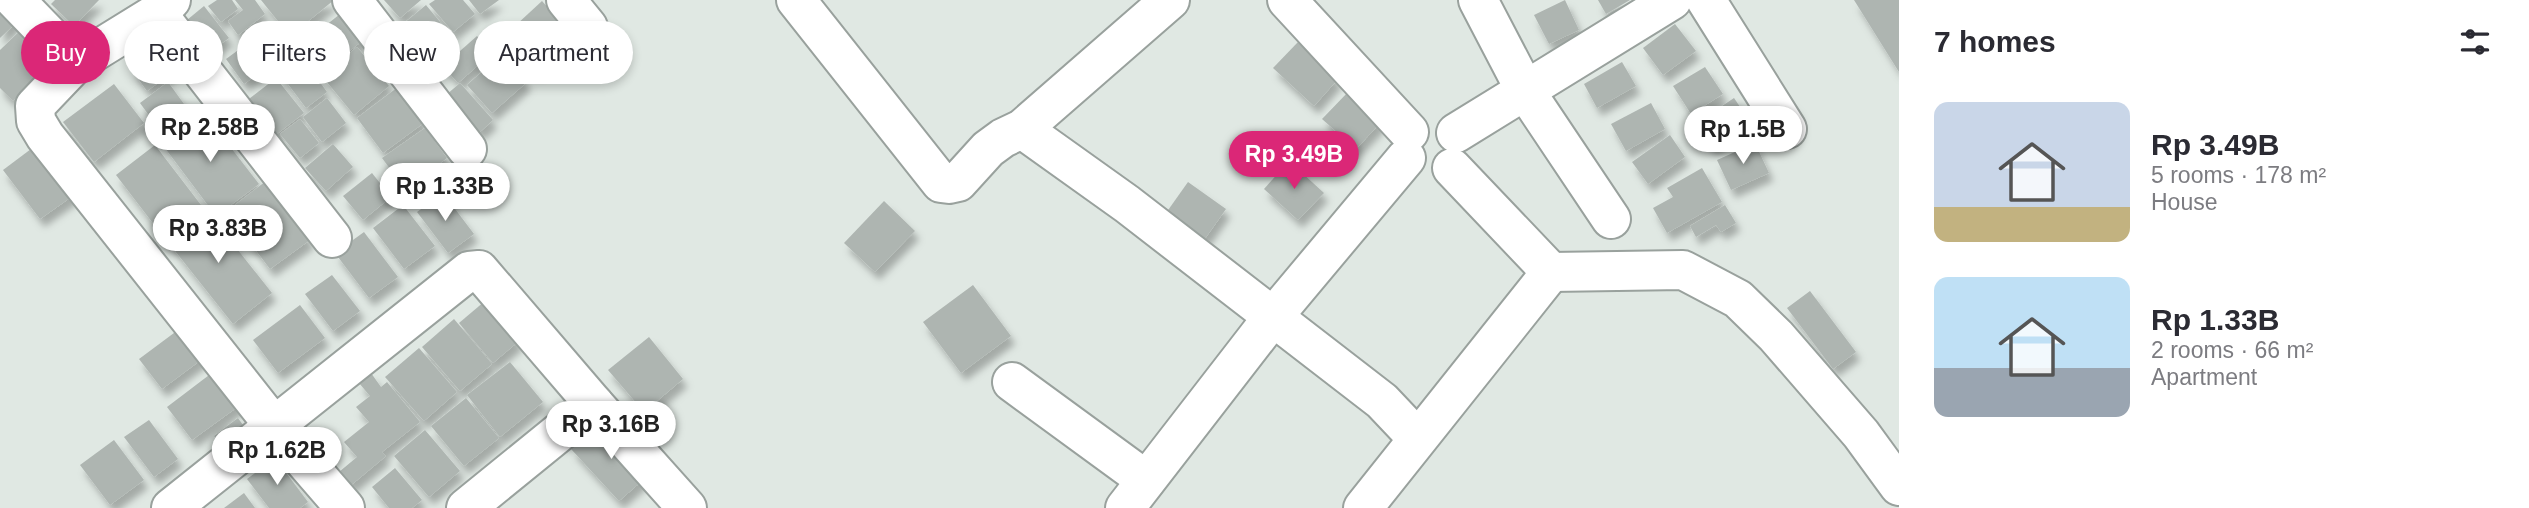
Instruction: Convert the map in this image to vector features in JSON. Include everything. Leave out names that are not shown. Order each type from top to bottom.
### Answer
[{"type":"street","points":[[15,0],[35,21]]},
{"type":"street","points":[[352,0],[467,149]]},
{"type":"street","points":[[796,0],[941,183],[949,184],[958,182],[1003,138],[1023,129],[1170,0]]},
{"type":"street","points":[[1287,0],[1407,145],[1418,172],[1436,176],[1454,150],[1526,92],[1672,0]]},
{"type":"street","points":[[1478,0],[1526,92],[1611,219]]},
{"type":"street","points":[[1706,0],[1787,129]]},
{"type":"street","points":[[110,41],[164,6],[332,238]]},
{"type":"street","points":[[56,84],[35,106],[36,121],[275,427],[345,508]]},
{"type":"street","points":[[1023,129],[1127,204],[1382,401],[1417,439]]},
{"type":"street","points":[[1012,382],[1135,494],[1407,145]]},
{"type":"street","points":[[1454,150],[1551,272]]},
{"type":"street","points":[[172,508],[469,271],[479,270],[687,508]]},
{"type":"street","points":[[1551,272],[1683,270],[1738,299],[1776,336],[1861,434],[1899,486]]},
{"type":"street","points":[[1363,508],[1551,272]]},
{"type":"street","points":[[466,508],[594,404]]},
{"type":"building","points":[[55,0],[99,0],[79,21],[69,21],[51,4]]},
{"type":"building","points":[[217,0],[232,0],[238,9],[220,21],[208,6]]},
{"type":"building","points":[[235,0],[255,0],[265,14],[256,21],[237,21],[237,34],[228,21],[243,10]]},
{"type":"building","points":[[261,0],[334,0],[308,21],[278,21]]},
{"type":"building","points":[[384,0],[421,0],[400,18]]},
{"type":"building","points":[[435,0],[463,0],[475,14],[460,26],[460,21],[444,21],[429,4]]},
{"type":"building","points":[[469,0],[499,0],[480,14]]},
{"type":"building","points":[[1565,0],[1579,30],[1549,44],[1534,15]]},
{"type":"building","points":[[1598,0],[1630,0],[1606,14]]},
{"type":"building","points":[[1854,0],[1899,0],[1899,72]]},
{"type":"building","points":[[0,1],[19,20],[0,38]]},
{"type":"building","points":[[542,1],[560,21],[520,21]]},
{"type":"building","points":[[426,5],[439,21],[407,21]]},
{"type":"building","points":[[204,6],[216,21],[188,21]]},
{"type":"building","points":[[345,10],[364,33],[364,39],[350,51],[350,21],[331,21]]},
{"type":"building","points":[[1675,24],[1696,51],[1663,75],[1643,48]]},
{"type":"building","points":[[21,30],[21,84],[30,84],[13,101],[0,88],[0,50]]},
{"type":"building","points":[[223,30],[229,38],[223,42]]},
{"type":"building","points":[[474,39],[474,69],[460,81],[460,51]]},
{"type":"building","points":[[1298,42],[1338,79],[1314,106],[1273,68]]},
{"type":"building","points":[[357,47],[364,56],[364,84],[389,86],[354,115],[329,84],[350,84],[350,53]]},
{"type":"building","points":[[237,51],[237,74],[226,59]]},
{"type":"building","points":[[1622,62],[1636,86],[1597,108],[1584,84]]},
{"type":"building","points":[[1705,67],[1723,94],[1691,114],[1673,86]]},
{"type":"building","points":[[474,79],[474,84],[525,84],[492,113],[467,85]]},
{"type":"building","points":[[460,83],[493,120],[479,133],[446,95]]},
{"type":"building","points":[[114,84],[144,123],[94,162],[63,122]]},
{"type":"building","points":[[142,84],[157,84],[147,91]]},
{"type":"building","points":[[165,84],[169,84],[192,115],[164,136],[140,103]]},
{"type":"building","points":[[268,84],[281,84],[304,113],[273,137],[245,102]]},
{"type":"building","points":[[288,84],[321,84],[327,92],[306,108]]},
{"type":"building","points":[[398,87],[425,122],[383,153],[357,118]]},
{"type":"building","points":[[1349,91],[1382,121],[1356,149],[1322,119]]},
{"type":"building","points":[[327,98],[346,123],[322,142],[303,117]]},
{"type":"building","points":[[1734,98],[1751,123],[1712,148],[1695,124]]},
{"type":"building","points":[[1651,103],[1665,129],[1626,151],[1611,124]]},
{"type":"building","points":[[204,113],[259,184],[216,216],[162,144]]},
{"type":"building","points":[[300,119],[319,143],[300,158],[280,134]]},
{"type":"building","points":[[425,128],[447,158],[405,189],[382,158]]},
{"type":"building","points":[[1670,135],[1685,157],[1648,184],[1632,162]]},
{"type":"building","points":[[39,143],[77,193],[40,219],[3,170]]},
{"type":"building","points":[[1755,143],[1769,173],[1731,190],[1717,160]]},
{"type":"building","points":[[333,144],[353,167],[326,191],[305,168]]},
{"type":"building","points":[[155,145],[201,205],[162,235],[116,175]]},
{"type":"building","points":[[1289,161],[1324,193],[1298,220],[1264,189]]},
{"type":"building","points":[[1702,168],[1722,202],[1667,233],[1653,208],[1673,197],[1667,188]]},
{"type":"building","points":[[372,173],[391,197],[363,220],[343,196]]},
{"type":"building","points":[[266,181],[310,240],[270,269],[239,228],[234,232],[222,215]]},
{"type":"building","points":[[1188,182],[1226,209],[1204,240],[1166,213]]},
{"type":"building","points":[[443,193],[474,234],[448,253],[417,212]]},
{"type":"building","points":[[884,201],[915,231],[875,272],[844,243]]},
{"type":"building","points":[[403,205],[435,246],[404,269],[373,228]]},
{"type":"building","points":[[1725,205],[1736,223],[1721,232],[1716,225],[1696,237],[1690,226]]},
{"type":"building","points":[[203,206],[272,293],[233,324],[164,237]]},
{"type":"building","points":[[364,232],[398,277],[369,298],[335,253]]},
{"type":"building","points":[[332,275],[360,311],[333,331],[305,294]]},
{"type":"building","points":[[973,285],[1011,336],[961,373],[923,322]]},
{"type":"building","points":[[1810,291],[1856,352],[1833,369],[1787,308]]},
{"type":"building","points":[[485,301],[519,341],[493,363],[459,323]]},
{"type":"building","points":[[300,305],[325,338],[278,373],[253,340]]},
{"type":"building","points":[[454,319],[492,364],[460,391],[422,347]]},
{"type":"building","points":[[182,327],[205,357],[162,389],[139,359]]},
{"type":"building","points":[[649,337],[683,379],[644,412],[608,370]]},
{"type":"building","points":[[419,348],[457,392],[424,421],[385,377]]},
{"type":"building","points":[[510,362],[543,402],[500,437],[467,395]]},
{"type":"building","points":[[217,369],[243,403],[192,440],[167,407]]},
{"type":"building","points":[[371,373],[381,387],[387,382],[420,422],[382,452],[386,456],[350,486],[339,472],[357,457],[344,442],[369,422],[356,407],[370,396],[359,383]]},
{"type":"building","points":[[466,398],[499,438],[464,466],[431,426]]},
{"type":"building","points":[[238,418],[245,428],[222,445],[214,436]]},
{"type":"building","points":[[149,420],[178,459],[154,477],[124,437]]},
{"type":"building","points":[[603,420],[651,473],[619,501],[571,449]]},
{"type":"building","points":[[425,430],[460,471],[429,497],[394,456]]},
{"type":"building","points":[[114,440],[144,480],[110,505],[80,465]]},
{"type":"building","points":[[275,458],[308,502],[300,508],[269,508],[247,479]]},
{"type":"building","points":[[395,468],[422,500],[412,508],[389,508],[372,487]]},
{"type":"building","points":[[244,493],[255,508],[224,508]]}]
